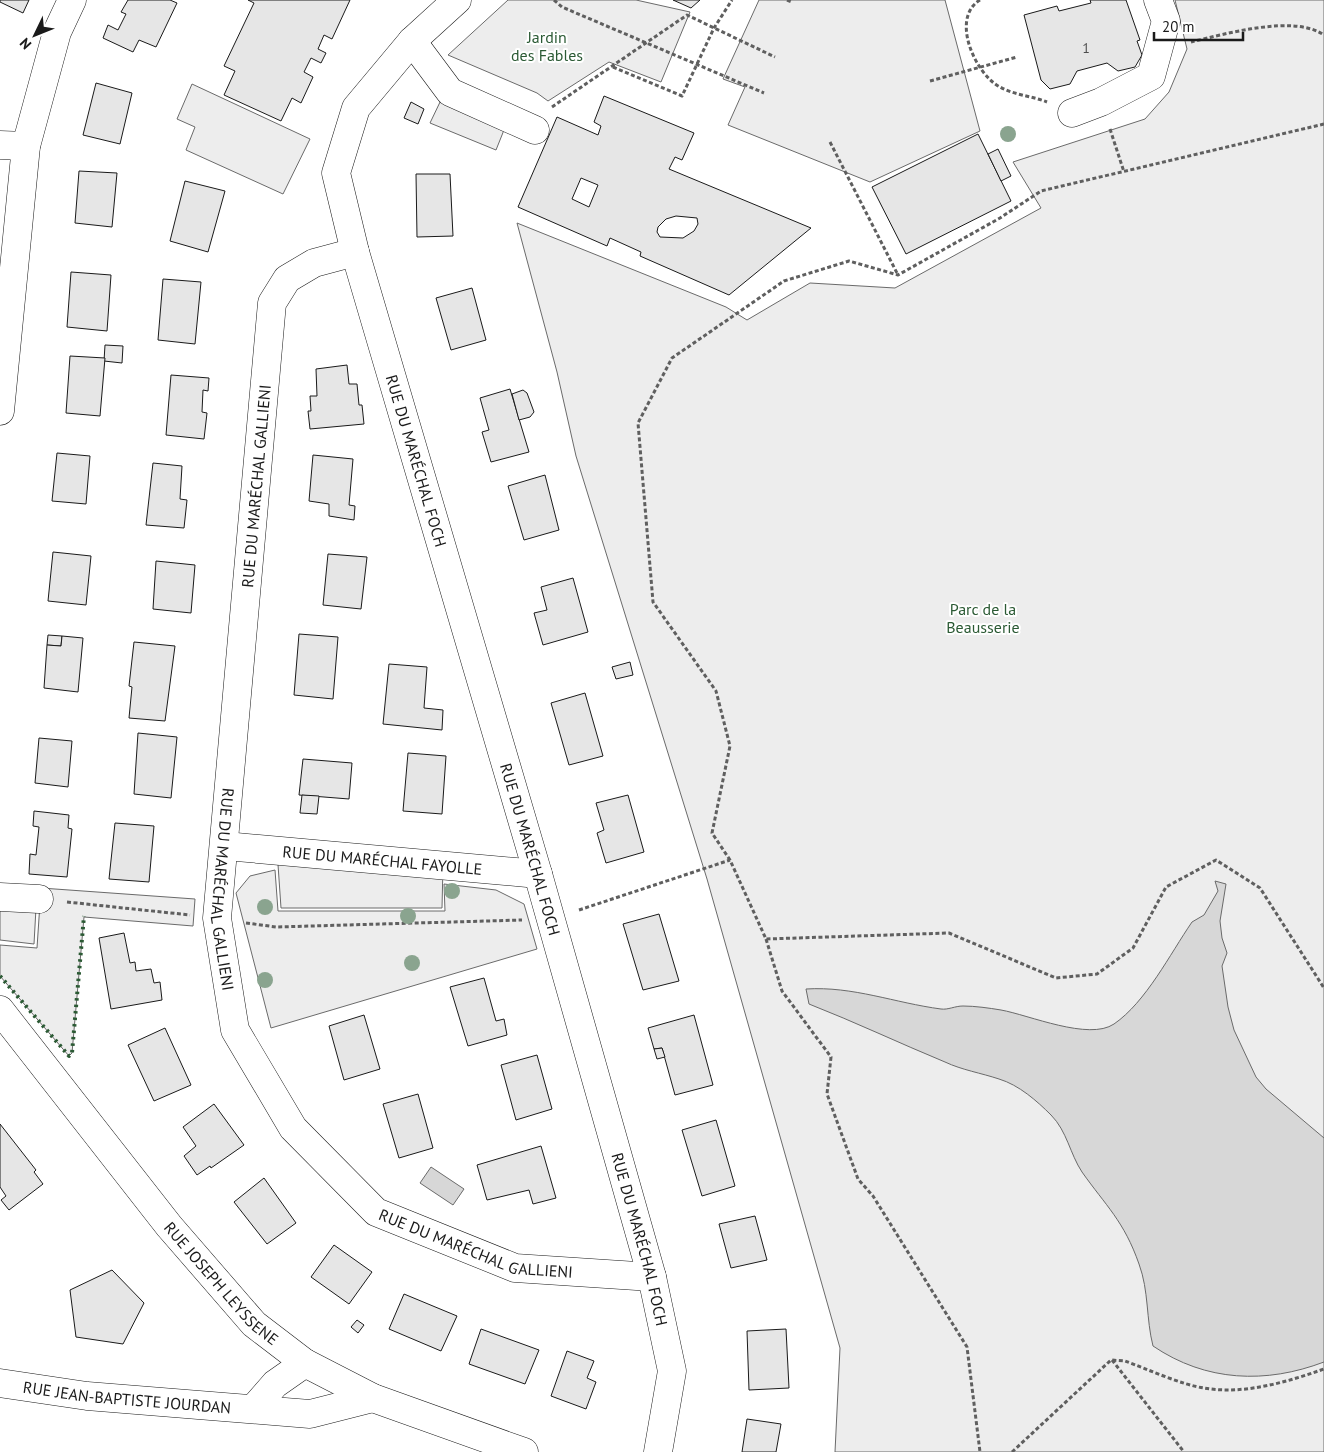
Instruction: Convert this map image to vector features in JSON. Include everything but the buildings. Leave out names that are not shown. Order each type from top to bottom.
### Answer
[{"type":"street","points":[[0,411],[13,146],[57,32],[72,0]]},
{"type":"street","name":"RUE DU MARÉCHAL FOCH","points":[[457,0],[412,41],[356,108],[336,173],[355,252],[538,874],[652,1278],[672,1371],[658,1452]]},
{"type":"street","points":[[1072,113],[1101,102],[1151,76],[1166,21],[1158,0]]},
{"type":"street","points":[[412,41],[450,92],[530,128]]},
{"type":"street","name":"RUE DU MARÉCHAL GALLIENI","points":[[355,252],[314,263],[287,279],[272,302],[225,846],[217,918],[235,1030],[293,1128],[376,1212],[515,1268],[652,1278]]},
{"type":"street","name":"RUE DU MARÉCHAL FAYOLLE","points":[[225,846],[538,874]]},
{"type":"street","points":[[0,896],[39,899]]},
{"type":"street","name":"RUE JOSEPH LEYSSENE","points":[[0,1010],[169,1226],[254,1324],[305,1363],[374,1398],[524,1452]]},
{"type":"street","name":"RUE JEAN-BAPTISTE JOURDAN","points":[[254,1408],[275,1384],[305,1363]]},
{"type":"street","name":"RUE JEAN-BAPTISTE JOURDAN","points":[[0,1383],[87,1396],[310,1414],[374,1398]]},
{"type":"path","points":[[554,0],[562,7],[764,93]]},
{"type":"path","points":[[612,66],[682,96],[714,28],[732,0]]},
{"type":"path","points":[[787,0],[792,2]]},
{"type":"path","points":[[980,0],[971,7],[967,16],[967,36],[979,68],[989,80],[1001,88],[1032,96],[1072,113]]},
{"type":"path","points":[[530,128],[612,66],[687,15],[775,57]]},
{"type":"path","points":[[1159,47],[1259,26],[1297,28],[1319,32],[1324,36]]},
{"type":"path","points":[[930,81],[1017,57]]},
{"type":"path","points":[[980,1452],[967,1347],[873,1196],[858,1179],[827,1094],[831,1058],[782,991],[766,938],[730,860],[712,833],[730,746],[716,691],[653,602],[638,423],[672,358],[784,281],[849,261],[898,275],[1000,218],[1041,191],[1324,124]]},
{"type":"path","points":[[1111,132],[1124,172]]},
{"type":"path","points":[[830,142],[898,275]]},
{"type":"path","points":[[39,899],[217,918],[276,927],[551,920],[730,860]]},
{"type":"path","points":[[766,938],[948,932],[1056,978],[1097,974],[1133,948],[1166,886],[1216,860],[1260,888],[1324,988]]},
{"type":"path","points":[[1111,1360],[1184,1452]]},
{"type":"path","points":[[1012,1452],[1111,1360],[1125,1361],[1204,1388],[1245,1389],[1292,1380],[1324,1369]]},
{"type":"shaded area","name":"Jardin des Fables","points":[[508,0],[636,0],[690,12],[661,82],[609,62],[548,101],[537,93],[448,55]]},
{"type":"shaded area","points":[[759,0],[945,0],[980,131],[870,182],[728,125],[745,87],[723,79]]},
{"type":"shaded area","name":"Parc de la Beausserie","points":[[1175,0],[1324,0],[1324,1452],[835,1452],[840,1348],[707,879],[576,456],[557,372],[517,223],[726,307],[747,320],[810,283],[895,288],[1041,208],[1013,162],[1145,119],[1169,92],[1187,49]]},
{"type":"shaded area","points":[[192,84],[310,139],[283,194],[186,150],[195,127],[177,119]]},
{"type":"shaded area","points":[[441,100],[504,130],[496,150],[430,123]]},
{"type":"shaded area","points":[[277,850],[443,865],[442,908],[281,908]]},
{"type":"shaded area","points":[[275,870],[278,911],[445,911],[444,884],[496,890],[524,904],[537,949],[271,1028],[236,893],[250,876]]},
{"type":"shaded area","points":[[1215,881],[1226,884],[1220,921],[1222,938],[1227,953],[1222,966],[1228,1007],[1234,1030],[1256,1077],[1266,1089],[1324,1138],[1324,1362],[1280,1374],[1237,1376],[1215,1373],[1173,1358],[1153,1346],[1142,1274],[1133,1249],[1121,1225],[1082,1172],[1065,1135],[1051,1115],[1040,1104],[1014,1085],[951,1065],[809,1004],[806,989],[857,992],[941,1009],[972,1006],[1001,1010],[1075,1028],[1090,1030],[1103,1028],[1114,1024],[1126,1015],[1157,977],[1192,922],[1204,915],[1218,891]]},
{"type":"shaded area","points":[[41,888],[195,899],[193,926],[84,917],[72,1053],[69,1056],[0,976],[0,945],[37,948]]},
{"type":"shaded area","points":[[0,904],[36,908],[34,944],[0,940]]},
{"type":"shaded area","points":[[431,1167],[464,1189],[453,1205],[420,1183]]},
{"type":"hedge","points":[[0,976],[69,1056],[72,1053],[84,916]]}]
